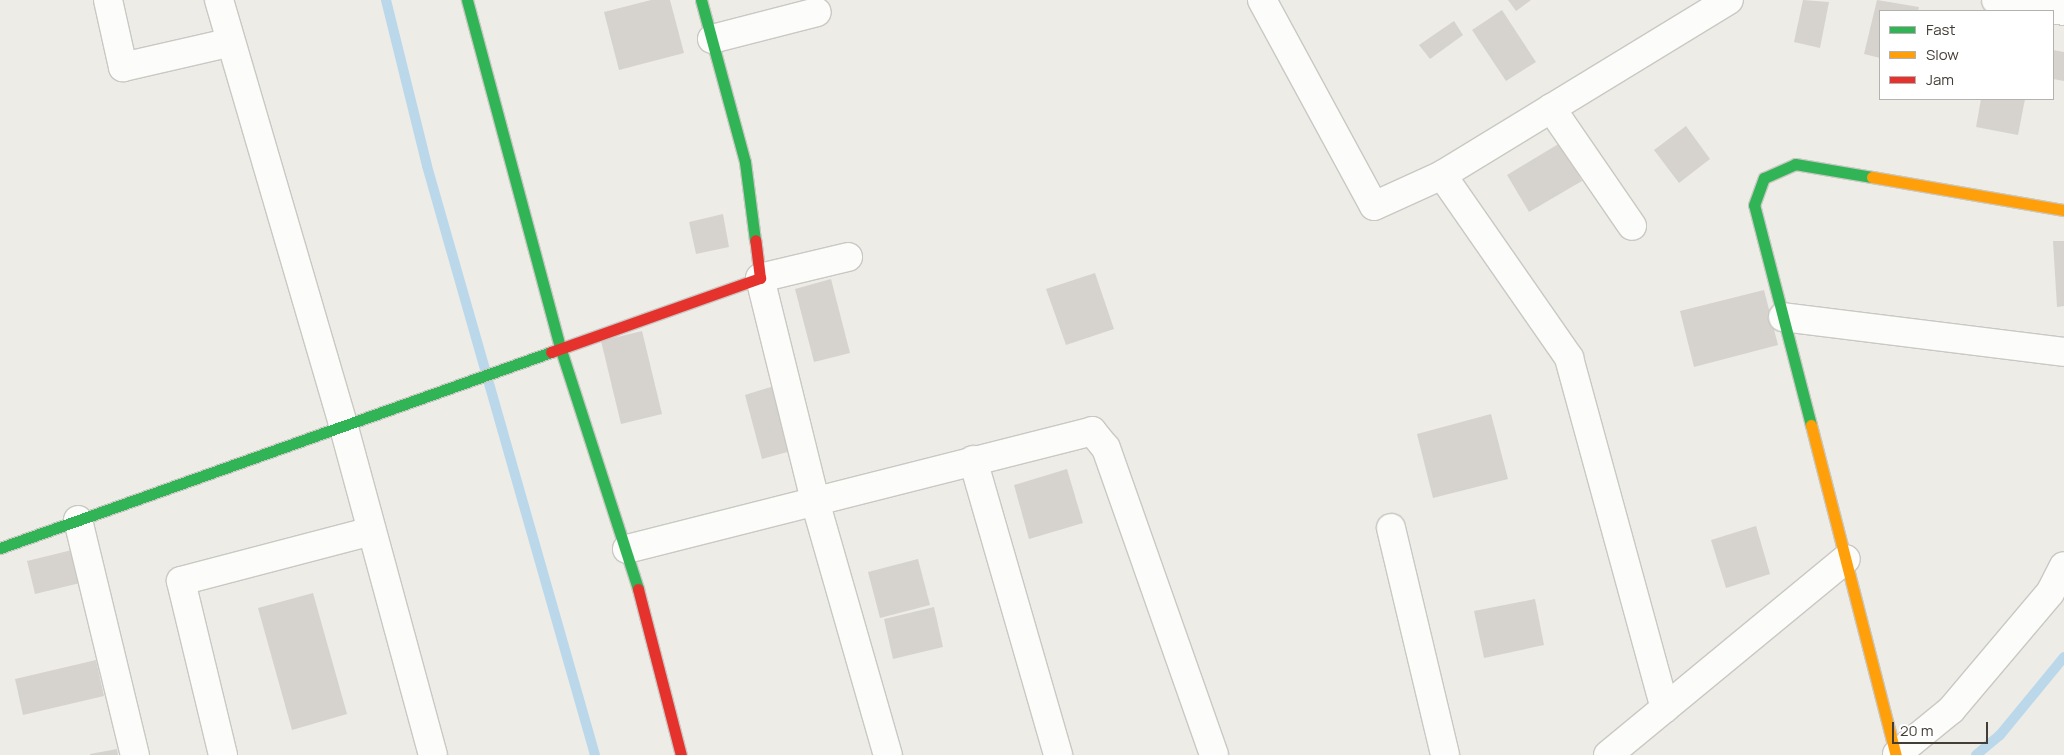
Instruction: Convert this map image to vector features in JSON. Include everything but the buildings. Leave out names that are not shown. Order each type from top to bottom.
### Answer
[{"type":"street","points":[[108,0],[123,67],[228,43]]},
{"type":"street","points":[[219,0],[228,43],[343,424],[433,755]]},
{"type":"street","points":[[467,0],[560,347],[627,549],[682,755]]},
{"type":"street","points":[[701,0],[745,162],[760,278],[815,501],[888,755]]},
{"type":"street","points":[[1262,0],[1374,206],[1442,175],[1729,0]]},
{"type":"street","points":[[1996,0],[2064,11]]},
{"type":"street","points":[[712,39],[816,12]]},
{"type":"street","points":[[1551,108],[1632,226]]},
{"type":"street","points":[[2064,210],[1795,164],[1764,178],[1754,205],[1896,755],[1951,710],[2050,593],[2064,566]]},
{"type":"street","points":[[1442,175],[1570,358],[1665,708]]},
{"type":"street","points":[[0,548],[343,424],[760,278],[848,257]]},
{"type":"street","points":[[1783,317],[2064,352]]},
{"type":"street","points":[[627,549],[1092,431],[1106,448],[1214,755]]},
{"type":"street","points":[[973,460],[1058,755]]},
{"type":"street","points":[[78,520],[135,755]]},
{"type":"street","points":[[1391,528],[1444,755]]},
{"type":"street","points":[[223,755],[181,581],[372,530]]},
{"type":"street","points":[[1608,755],[1846,558]]},
{"type":"waterway","points":[[386,0],[427,166],[595,755]]},
{"type":"waterway","points":[[1976,755],[2000,735],[2064,657]]},
{"type":"traffic: fast","points":[[467,0],[560,347],[638,589]]},
{"type":"traffic: fast","points":[[701,0],[745,162],[755,240]]},
{"type":"traffic: fast","points":[[1811,425],[1754,205],[1764,178],[1795,164],[1872,177]]},
{"type":"traffic: fast","points":[[0,548],[551,352]]},
{"type":"traffic: slow","points":[[1872,177],[2064,210]]},
{"type":"traffic: slow","points":[[1811,425],[1896,755]]},
{"type":"traffic: jam","points":[[551,352],[760,278],[755,240]]},
{"type":"traffic: jam","points":[[638,589],[681,755]]}]
